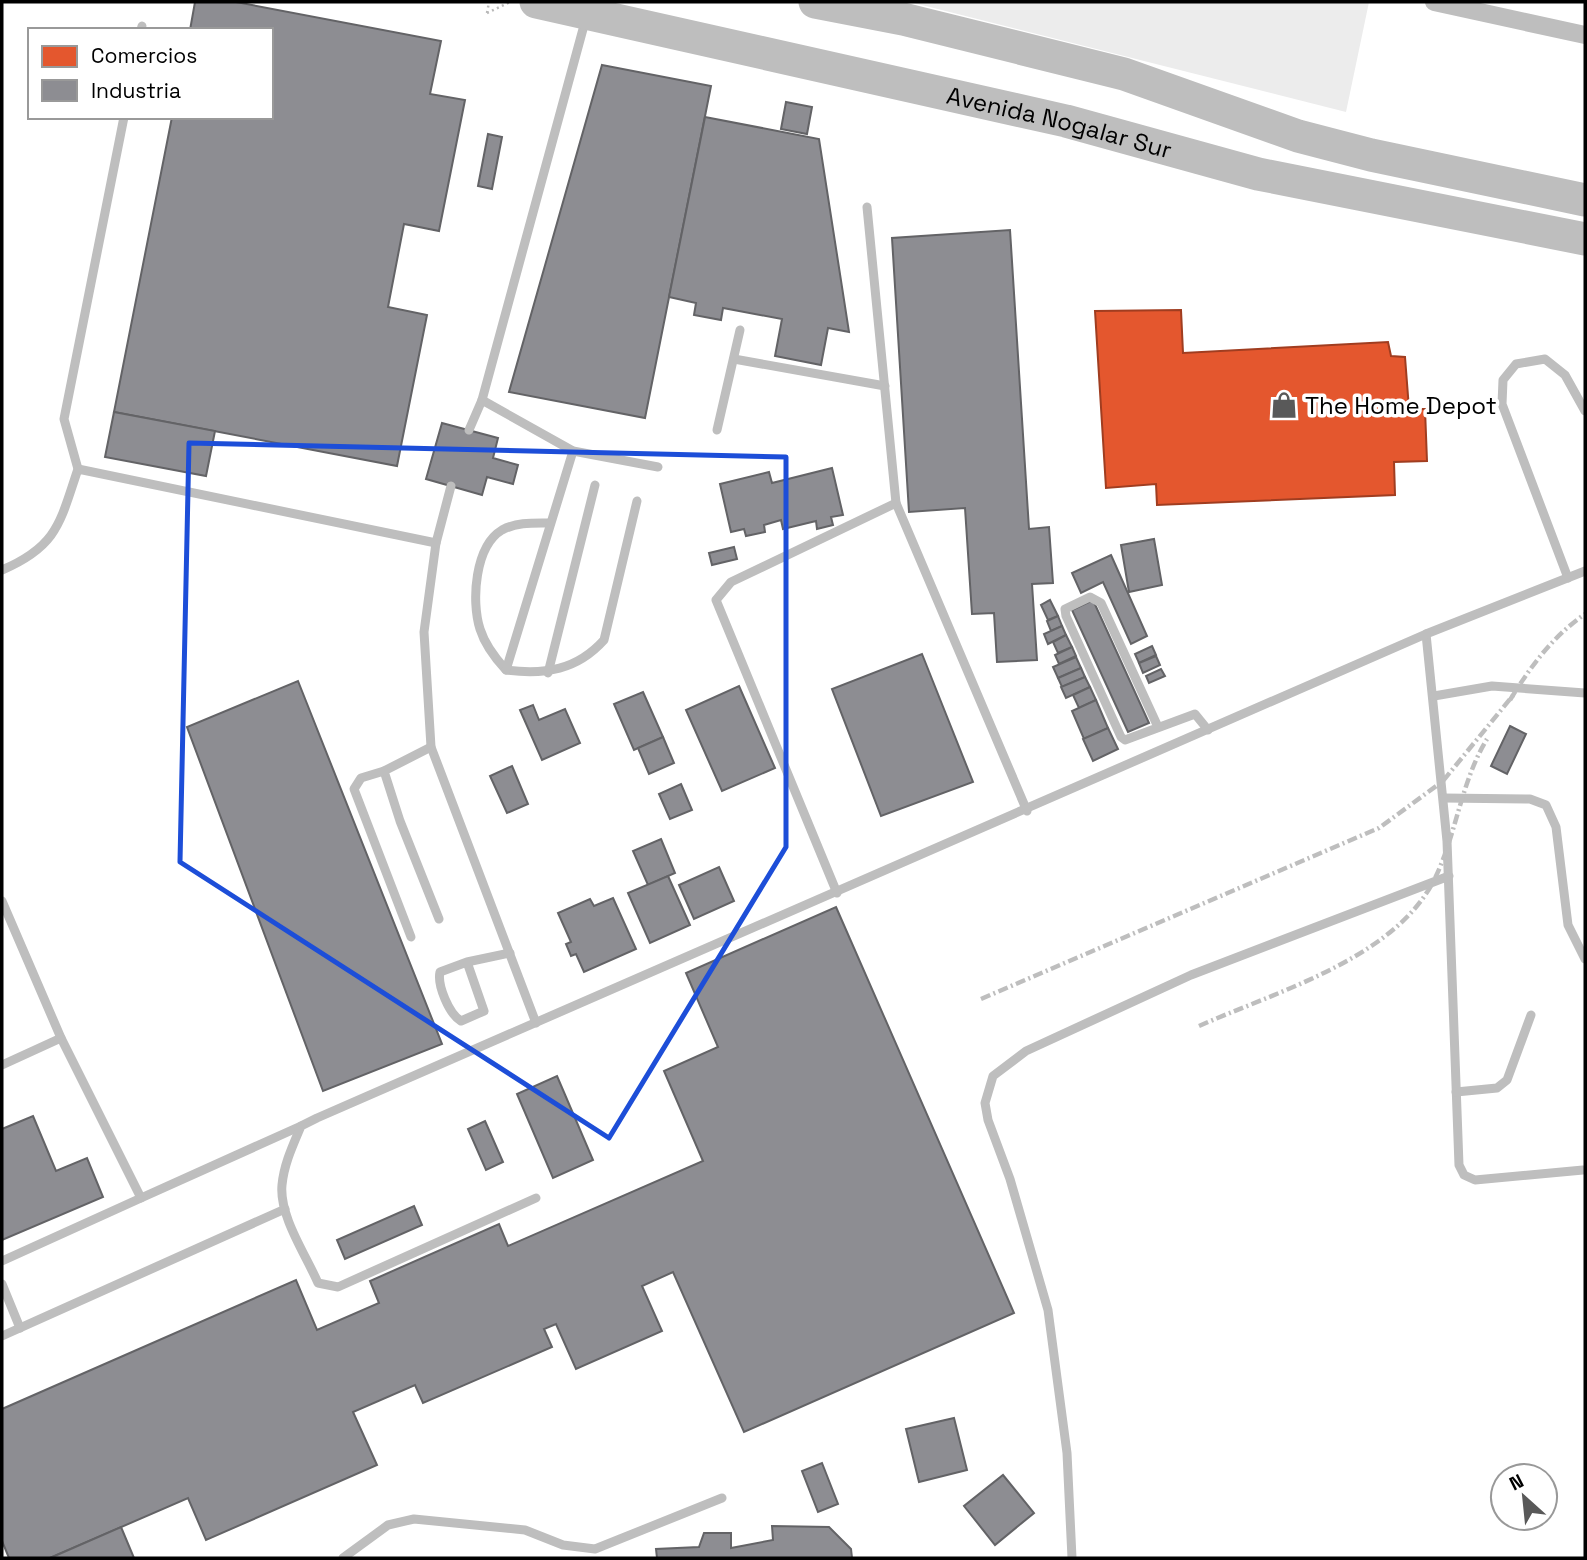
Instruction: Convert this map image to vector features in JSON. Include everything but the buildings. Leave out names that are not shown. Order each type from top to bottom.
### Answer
[{"type":"highway","name":"Avenida Nogalar Sur","points":[[536,2],[1066,121],[1258,174],[1585,239]]},
{"type":"highway","points":[[815,2],[903,19],[1124,74],[1248,116],[1297,136],[1585,200]]},
{"type":"highway","points":[[1248,116],[1335,126],[1585,177]]},
{"type":"highway","points":[[1258,174],[1341,205],[1585,262]]},
{"type":"street","points":[[1434,2],[1585,35]]},
{"type":"lane","points":[[469,430],[482,400],[587,13]]},
{"type":"lane","points":[[2,570],[25,560],[58,529],[78,469],[64,419],[124,119]]},
{"type":"lane","points":[[867,206],[896,503],[1027,811]]},
{"type":"lane","points":[[717,430],[740,330]]},
{"type":"lane","points":[[1568,578],[1502,404],[1503,380],[1516,364],[1535,358],[1545,359],[1566,375],[1585,411]]},
{"type":"lane","points":[[734,359],[885,386]]},
{"type":"lane","points":[[482,400],[573,451],[658,467]]},
{"type":"lane","points":[[506,670],[573,451]]},
{"type":"lane","points":[[78,469],[436,543]]},
{"type":"lane","points":[[548,673],[595,485]]},
{"type":"lane","points":[[451,486],[436,543],[424,632],[431,747],[536,1023]]},
{"type":"lane","points":[[550,523],[512,525],[491,538],[485,551],[477,581],[476,605],[480,628],[495,658],[506,670],[548,673],[590,656],[604,640],[637,501]]},
{"type":"lane","points":[[838,893],[716,600],[731,582],[896,503]]},
{"type":"lane","points":[[2,1261],[301,1126],[1027,811],[1426,634],[1585,571]]},
{"type":"lane","points":[[1158,727],[1101,603],[1090,597],[1065,609],[1121,737],[1125,740],[1195,714],[1208,730]]},
{"type":"lane","points":[[1426,634],[1444,798],[1449,876],[1459,1165],[1464,1175],[1475,1180],[1583,1170]]},
{"type":"lane","points":[[1434,696],[1492,685],[1585,693]]},
{"type":"lane","points":[[411,937],[354,789],[361,778],[384,771],[431,747]]},
{"type":"lane","points":[[384,771],[400,821],[439,919]]},
{"type":"lane","points":[[1444,798],[1530,799],[1546,805],[1556,827],[1568,925],[1585,959]]},
{"type":"lane","points":[[1072,1558],[1067,1453],[1048,1310],[1013,1191],[988,1120],[985,1102],[993,1076],[1026,1051],[1191,975],[1449,876]]},
{"type":"lane","points":[[2,901],[61,1038],[141,1198]]},
{"type":"lane","points":[[467,962],[484,1011],[461,1021],[454,1017],[438,979],[440,971],[467,962],[510,953]]},
{"type":"lane","points":[[1456,1092],[1497,1088],[1507,1080],[1531,1015]]},
{"type":"lane","points":[[2,1065],[61,1038]]},
{"type":"lane","points":[[301,1126],[286,1164],[281,1187],[285,1209],[318,1283],[338,1287],[536,1198]]},
{"type":"lane","points":[[2,1336],[285,1209]]},
{"type":"lane","points":[[2,1284],[20,1328]]},
{"type":"lane","points":[[342,1558],[388,1525],[414,1519],[526,1530],[563,1545],[594,1549],[722,1498]]},
{"type":"path","points":[[489,2],[487,13],[510,2]]},
{"type":"highlighted area","points":[[189,443],[786,457],[786,847],[609,1138],[180,862]]},
{"type":"shaded area","points":[[910,2],[1369,2],[1346,112]]},
{"type":"railway","points":[[1510,700],[1543,653],[1562,632],[1585,614]]},
{"type":"railway","points":[[981,999],[1379,828],[1443,781],[1515,693]]},
{"type":"railway","points":[[1199,1026],[1328,971],[1389,933],[1413,911],[1440,867],[1470,774],[1487,739]]},
{"type":"place","name":"The Home Depot","points":[[1284,405]]}]
